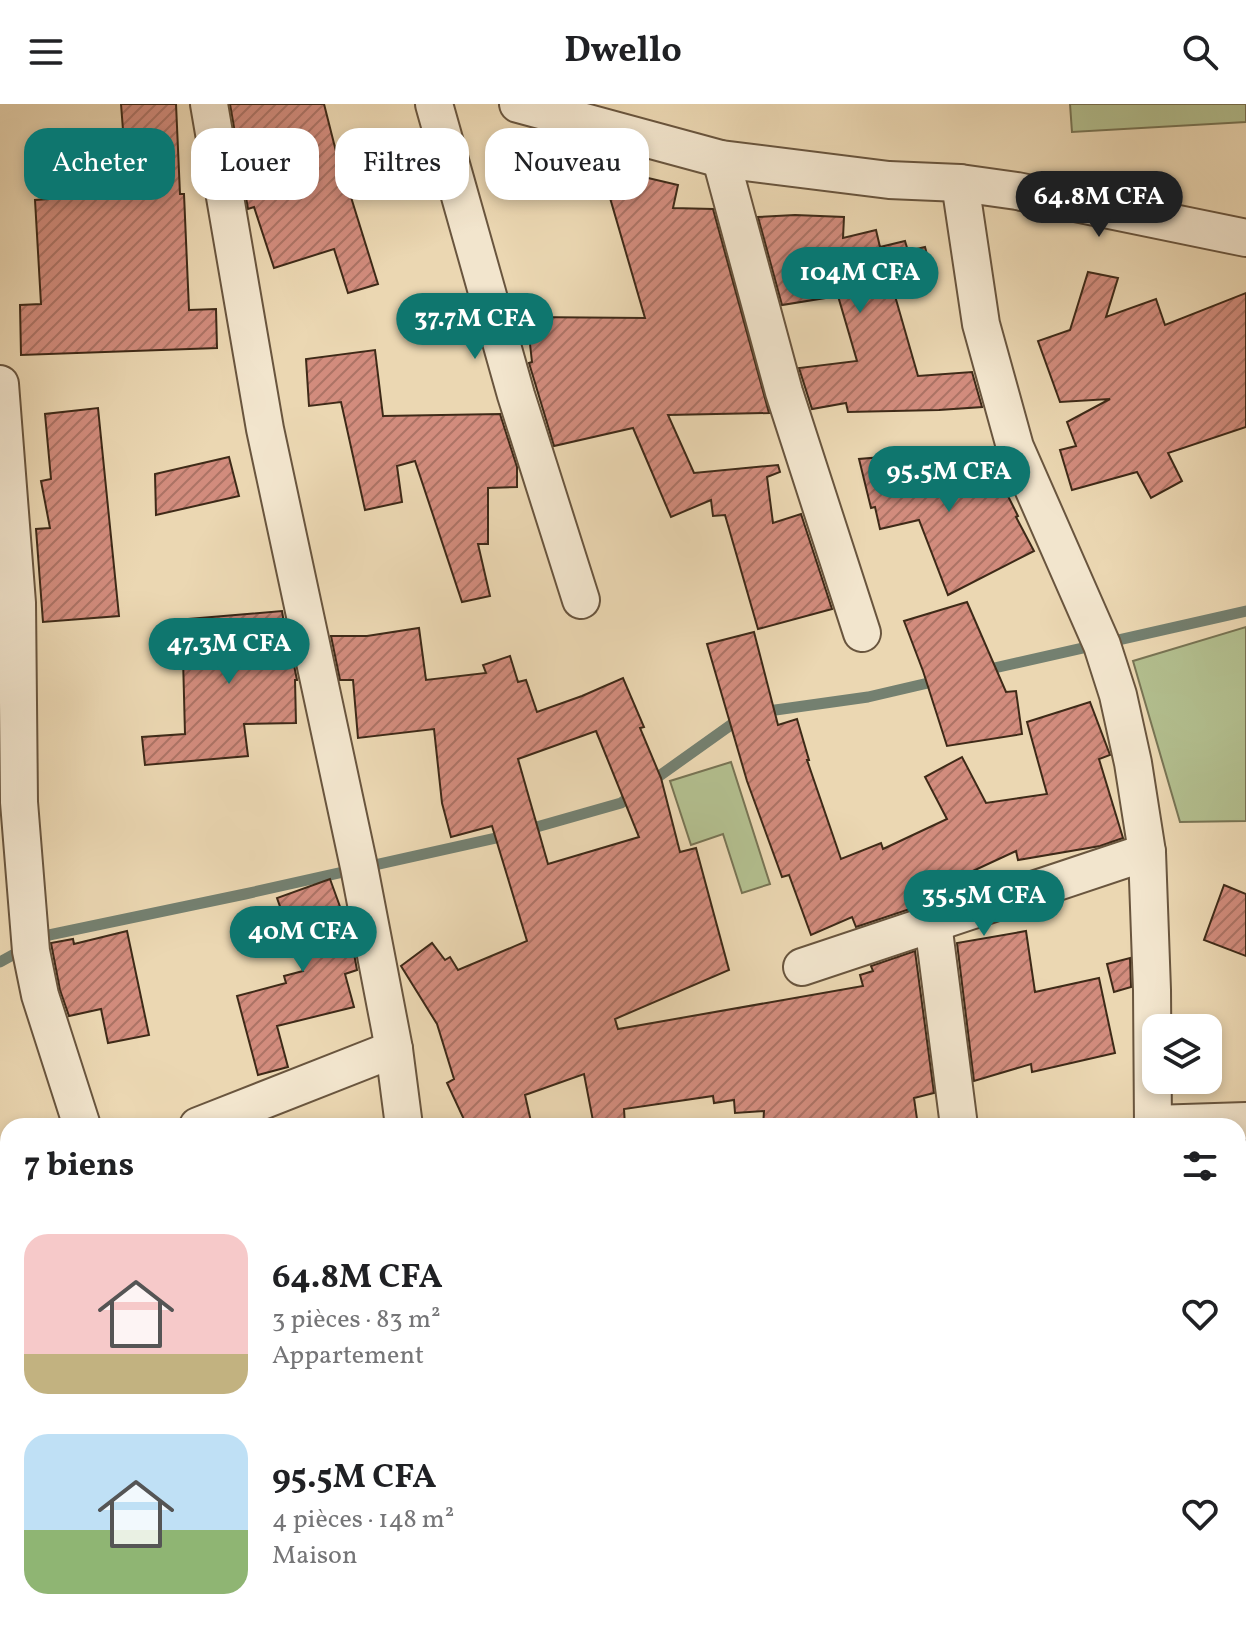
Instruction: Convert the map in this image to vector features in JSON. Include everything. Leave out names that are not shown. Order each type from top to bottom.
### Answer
[{"type":"street","points":[[209,104],[265,429],[350,823],[394,1049],[403,1118]]},
{"type":"street","points":[[434,104],[516,395],[581,600]]},
{"type":"street","points":[[518,104],[721,159],[889,180],[960,183],[1017,191],[1246,238]]},
{"type":"street","points":[[721,159],[784,392],[862,633]]},
{"type":"street","points":[[960,183],[981,324],[1015,447],[1102,645],[1118,695],[1133,763],[1147,852],[1153,1118]]},
{"type":"street","points":[[0,384],[8,602],[10,802],[40,995],[79,1118]]},
{"type":"street","points":[[802,967],[1147,852]]},
{"type":"street","points":[[933,923],[958,1118]]},
{"type":"street","points":[[218,1118],[394,1049]]},
{"type":"green space","points":[[1070,104],[1246,104],[1246,122],[1072,132]]},
{"type":"green space","points":[[1246,627],[1246,821],[1180,822],[1133,661]]},
{"type":"green space","points":[[731,762],[770,884],[742,893],[723,834],[691,845],[670,781]]},
{"type":"building","points":[[121,104],[176,104],[189,310],[216,309],[217,348],[21,355],[20,305],[41,304],[35,200],[175,200],[175,128],[123,128]]},
{"type":"building","points":[[230,104],[324,104],[335,148],[335,200],[352,200],[378,284],[348,293],[334,249],[274,268],[254,207],[248,209],[246,200],[319,200],[319,128],[234,128]]},
{"type":"building","points":[[649,178],[678,185],[673,208],[713,209],[769,413],[668,415],[694,473],[778,465],[780,472],[767,477],[773,523],[801,514],[832,609],[758,629],[725,515],[713,516],[711,500],[671,517],[633,428],[554,446],[529,363],[532,362],[527,317],[645,318],[611,200],[649,200]]},
{"type":"building","points":[[758,217],[844,217],[843,238],[876,230],[880,247],[905,241],[908,251],[925,247],[933,278],[893,289],[918,376],[972,372],[982,407],[848,412],[846,403],[812,409],[799,368],[857,361],[838,296],[782,305]]},
{"type":"building","points":[[1088,272],[1118,278],[1106,317],[1156,299],[1165,325],[1246,293],[1246,427],[1168,453],[1182,481],[1151,498],[1137,472],[1072,490],[1060,450],[1076,446],[1067,422],[1110,399],[1060,402],[1038,341],[1070,330]]},
{"type":"building","points":[[375,350],[383,416],[500,414],[517,467],[517,487],[488,488],[488,544],[478,544],[490,596],[462,602],[415,461],[397,466],[402,502],[365,510],[341,402],[309,406],[306,359]]},
{"type":"building","points":[[98,408],[119,616],[43,622],[36,529],[50,528],[41,481],[51,479],[45,414]]},
{"type":"building","points":[[943,452],[952,483],[991,462],[1034,551],[948,595],[919,520],[880,529],[875,507],[871,508],[859,459]]},
{"type":"building","points":[[229,457],[239,496],[156,515],[155,474]]},
{"type":"building","points":[[967,602],[1006,692],[1016,691],[1022,734],[947,746],[904,621]]},
{"type":"building","points":[[282,611],[297,680],[296,723],[244,724],[248,756],[145,765],[142,737],[185,734],[183,658],[177,620]]},
{"type":"building","points":[[419,628],[426,680],[486,673],[483,665],[510,656],[518,682],[526,680],[537,712],[623,678],[661,778],[680,852],[696,848],[729,970],[615,1019],[618,1029],[863,986],[860,975],[873,971],[871,966],[915,951],[934,1093],[914,1098],[917,1118],[764,1118],[764,1111],[735,1113],[734,1100],[714,1103],[713,1096],[624,1109],[625,1118],[592,1118],[584,1074],[525,1095],[530,1118],[463,1118],[447,1083],[454,1079],[437,1024],[401,966],[432,943],[445,960],[450,957],[458,970],[527,941],[492,826],[451,837],[442,803],[434,729],[358,738],[353,680],[340,680],[331,636],[367,636]],"holes":[[[596,731],[639,837],[548,864],[518,759]]]},
{"type":"building","points":[[754,632],[778,725],[797,719],[807,760],[841,859],[881,843],[883,849],[947,819],[925,777],[962,757],[986,803],[1047,794],[1027,722],[1090,702],[1110,755],[1099,759],[1123,838],[1100,846],[1018,860],[1016,851],[921,895],[925,904],[856,927],[852,917],[811,935],[789,875],[782,877],[747,781],[707,644]]},
{"type":"building","points":[[330,879],[351,937],[357,970],[345,974],[354,1007],[277,1026],[288,1067],[258,1075],[237,996],[286,983],[284,976],[303,971],[277,898]]},
{"type":"building","points":[[1224,885],[1246,894],[1246,956],[1204,940]]},
{"type":"building","points":[[127,931],[149,1035],[108,1043],[101,1009],[69,1016],[60,990],[51,943],[73,939],[74,944]]},
{"type":"building","points":[[1026,931],[1035,992],[1099,978],[1115,1053],[1032,1072],[1031,1064],[974,1081],[957,943]]},
{"type":"building","points":[[1130,958],[1131,987],[1114,992],[1107,964]]},
{"type":"waterway","points":[[981,671],[1246,611]]},
{"type":"waterway","points":[[761,712],[868,697],[941,680]]},
{"type":"waterway","points":[[648,784],[742,717]]},
{"type":"waterway","points":[[526,830],[621,803],[634,794]]},
{"type":"waterway","points":[[0,962],[49,935],[509,835]]}]
